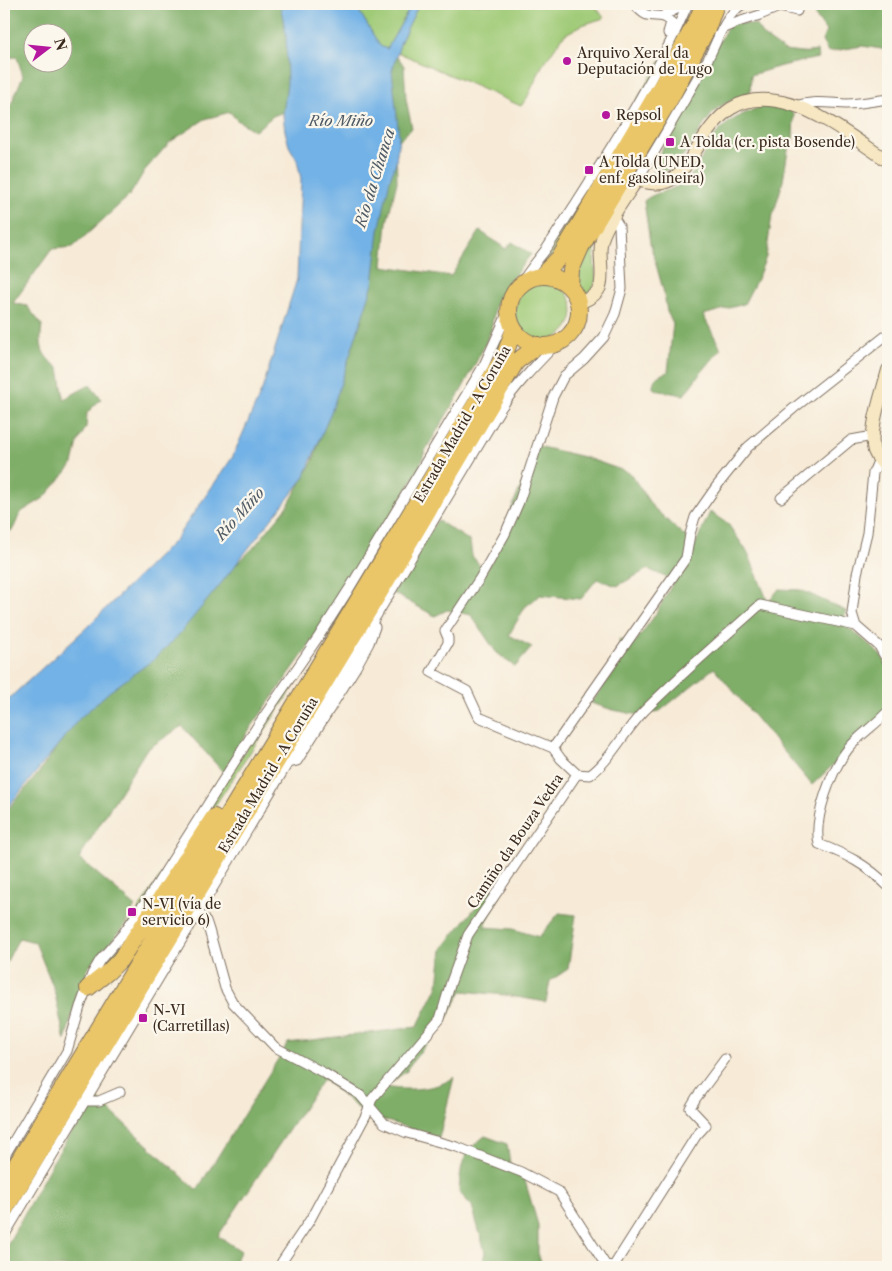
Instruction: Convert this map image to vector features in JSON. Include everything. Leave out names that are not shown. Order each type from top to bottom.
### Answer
[{"type":"highway","points":[[541,276],[563,252],[663,83],[704,4]]},
{"type":"highway","points":[[570,287],[571,270],[581,247],[670,99],[707,28],[716,4]]},
{"type":"highway","points":[[509,310],[514,292],[520,285],[530,279],[541,276],[557,278],[570,287],[578,303],[577,323],[565,339],[556,344],[538,345]]},
{"type":"highway","name":"Estrada Madrid - A Coruña","points":[[509,310],[510,320],[520,336],[528,342],[538,345]]},
{"type":"highway","name":"Estrada Madrid - A Coruña","points":[[4,1185],[505,354],[514,328]]},
{"type":"highway","name":"Estrada Madrid - A Coruña","points":[[4,1210],[387,580],[516,362],[538,345]]},
{"type":"highway","points":[[88,988],[120,960],[317,666]]},
{"type":"street","points":[[634,4],[648,15],[662,16],[686,4]]},
{"type":"street","points":[[520,285],[553,237],[643,94],[675,34],[686,4]]},
{"type":"street","points":[[578,303],[595,295],[599,289],[601,279],[601,242],[710,56],[722,30],[736,8],[742,4]]},
{"type":"street","points":[[722,30],[779,7],[797,11]]},
{"type":"street","points":[[662,16],[671,22],[668,33],[675,34]]},
{"type":"street","points":[[795,106],[806,102],[825,101],[847,104],[888,99]]},
{"type":"street","points":[[637,180],[656,184],[666,183],[685,167],[706,132],[720,116],[734,106],[762,100],[776,101],[795,106],[827,122],[888,162]]},
{"type":"street","name":"Camiño da Bouza Vedra","points":[[279,1267],[310,1220],[372,1099],[440,1019],[450,982],[468,936],[577,774],[553,748],[479,717],[468,690],[431,672],[448,643],[445,631],[480,578],[505,534],[519,502],[552,398],[564,376],[584,359],[604,337],[615,314],[622,289],[619,226],[614,218]]},
{"type":"street","points":[[4,1157],[67,1051],[80,1007],[92,974],[100,960],[122,935],[258,726],[320,636],[484,365],[509,310]]},
{"type":"street","points":[[553,748],[686,558],[695,518],[742,454],[794,408],[888,334]]},
{"type":"street","points":[[4,1236],[501,408],[530,370],[556,344]]},
{"type":"street","points":[[888,370],[874,424],[873,436],[874,449],[879,459],[888,469]]},
{"type":"street","points":[[780,498],[851,440],[873,436]]},
{"type":"street","points":[[856,626],[852,612],[857,574],[866,533],[873,473],[879,459]]},
{"type":"street","points":[[577,774],[590,775],[600,768],[642,712],[760,605],[856,626],[884,646],[888,662]]},
{"type":"street","points":[[888,711],[849,747],[834,769],[823,800],[817,835],[819,844],[850,856],[888,886]]},
{"type":"street","points":[[198,912],[206,921],[210,930],[225,988],[233,1003],[275,1047],[324,1073],[360,1096],[384,1123],[407,1133],[457,1147],[521,1172],[559,1192],[605,1264],[614,1267],[696,1136],[706,1125],[690,1108],[725,1059]]},
{"type":"street","points":[[85,1101],[99,1100],[120,1092]]},
{"type":"green space","points":[[4,4],[285,4],[293,108],[273,116],[255,131],[237,120],[230,112],[205,119],[170,142],[145,170],[130,195],[73,247],[52,249],[13,303],[27,306],[42,325],[41,345],[48,359],[59,368],[64,399],[90,385],[101,399],[87,413],[86,427],[78,442],[73,464],[44,498],[21,512],[13,529],[4,537],[4,121],[23,76],[17,57],[4,58]]},
{"type":"green space","points":[[355,4],[412,4],[387,49],[380,47]]},
{"type":"green space","points":[[419,4],[594,4],[604,18],[582,25],[564,35],[542,66],[527,98],[521,106],[397,52]]},
{"type":"green space","points":[[807,4],[888,4],[888,50],[862,46],[828,52],[822,41],[826,31]]},
{"type":"green space","points":[[686,17],[688,17],[669,58],[552,256],[538,267]]},
{"type":"green space","points":[[730,22],[756,25],[763,36],[785,51],[801,53],[817,51],[818,58],[751,75],[750,94],[718,108],[675,164],[667,170],[654,172],[655,162]]},
{"type":"green space","points":[[389,53],[398,57],[404,66],[406,99],[412,128],[396,143],[397,182],[387,222],[383,266],[451,276],[480,231],[506,249],[512,242],[531,254],[500,294],[495,306],[491,330],[484,347],[461,391],[425,451],[418,471],[326,622],[247,733],[224,773],[182,726],[146,750],[79,858],[135,906],[125,925],[89,967],[76,1000],[65,1041],[54,989],[35,942],[19,938],[4,967],[4,814],[37,775],[79,716],[142,659],[254,547],[287,507],[312,463],[362,318],[368,279]]},
{"type":"green space","points":[[768,104],[789,108],[794,115],[793,138],[788,150],[783,181],[771,222],[766,257],[744,304],[703,315],[721,349],[684,395],[660,391],[653,388],[653,384],[657,377],[668,372],[673,323],[667,312],[664,293],[650,243],[644,201],[653,195],[681,185],[690,177],[708,145],[720,130],[742,115]]},
{"type":"green space","points":[[592,239],[596,241],[594,259],[596,279],[593,289],[585,294],[581,292],[575,279]]},
{"type":"green space","points":[[538,282],[550,282],[565,290],[573,305],[573,317],[565,332],[550,340],[538,340],[523,332],[515,317],[515,305],[523,290]]},
{"type":"green space","points":[[503,333],[500,347],[330,632],[182,855],[120,953],[100,974],[100,967],[334,620],[440,446]]},
{"type":"green space","points":[[537,446],[584,457],[630,473],[652,506],[695,545],[710,512],[728,524],[748,553],[768,602],[779,589],[801,590],[846,611],[842,624],[875,649],[886,661],[889,670],[888,713],[812,785],[714,668],[660,711],[639,715],[591,703],[622,661],[619,639],[634,644],[655,615],[674,581],[648,569],[617,586],[597,579],[581,599],[540,595],[525,607],[509,635],[532,647],[515,667],[496,652],[471,615],[447,610],[435,616],[393,593],[437,520],[470,541],[472,556],[486,572]]},
{"type":"green space","points":[[491,888],[500,895],[484,927],[513,929],[539,937],[559,913],[576,915],[568,969],[550,981],[546,1002],[505,995],[462,991],[448,1016],[406,1070],[408,1070],[385,1087],[402,1089],[430,1087],[439,1085],[454,1077],[439,1138],[365,1114],[323,1079],[218,1236],[241,1251],[231,1267],[4,1267],[4,1251],[52,1163],[94,1096],[197,1190],[288,1043],[417,1027],[438,986],[442,949]]},
{"type":"green space","points":[[485,1136],[507,1144],[510,1163],[523,1174],[538,1225],[538,1253],[542,1267],[482,1267],[485,1252],[472,1206],[459,1192],[464,1160],[471,1148]]},
{"type":"water","name":"Río Miño","points":[[280,4],[355,4],[380,46],[387,49],[412,4],[419,4],[401,41],[392,71],[399,136],[396,162],[390,179],[379,231],[373,284],[333,407],[304,478],[219,586],[176,638],[153,660],[109,692],[79,719],[4,812],[4,703],[85,629],[175,540],[232,458],[262,390],[297,279],[301,179],[297,160],[289,146],[283,115],[287,83],[286,34]]},
{"type":"place","name":"Arquivo Xeral da Deputación de Lugo","points":[[567,61]]},
{"type":"place","name":"Repsol","points":[[606,115]]},
{"type":"place","name":"A Tolda (cr. pista Bosende)","points":[[670,142]]},
{"type":"place","name":"A Tolda (UNED, enf. gasolineira)","points":[[589,170]]},
{"type":"place","name":"N-VI (vía de servicio 6)","points":[[132,912]]},
{"type":"place","name":"N-VI (Carretillas)","points":[[143,1018]]},
{"type":"water label","name":"Río da Chanca","points":[[375,178]]}]
